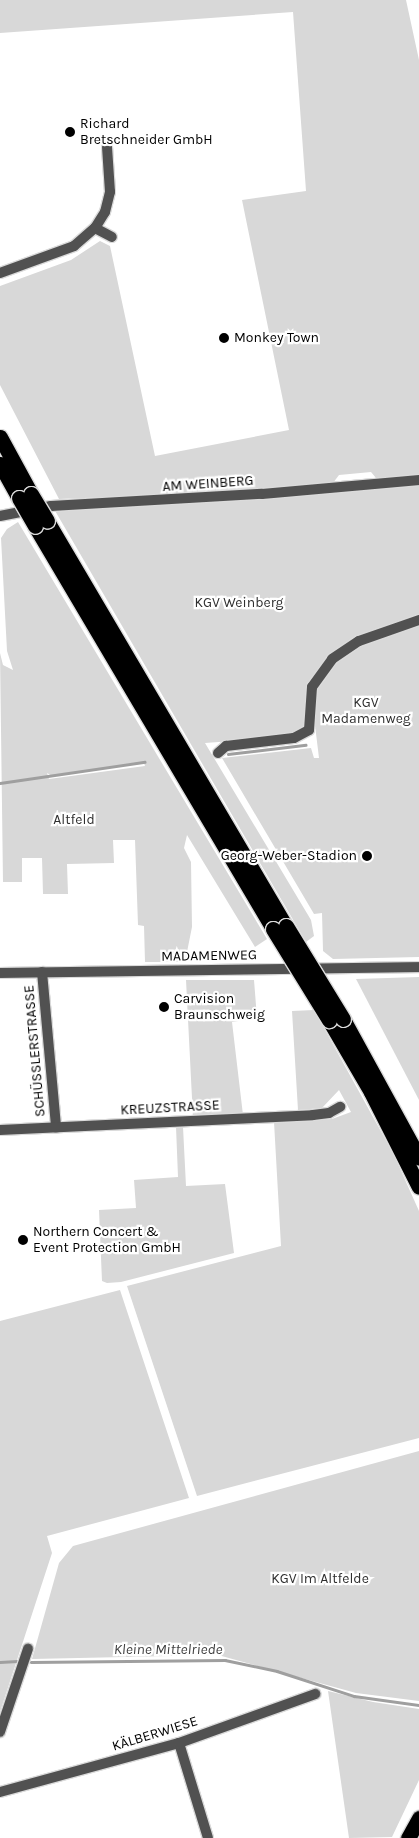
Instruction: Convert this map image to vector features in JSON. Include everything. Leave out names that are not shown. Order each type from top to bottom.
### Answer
[{"type":"highway","points":[[0,437],[25,496]]},
{"type":"highway","points":[[0,464],[25,496],[419,1158]]},
{"type":"highway","points":[[336,1019],[419,1187]]},
{"type":"highway","points":[[408,1838],[419,1818]]},
{"type":"street","points":[[0,274],[74,246],[95,228],[105,212],[110,192],[107,147]]},
{"type":"street","points":[[95,228],[112,237]]},
{"type":"street","name":"AM WEINBERG","points":[[0,516],[51,506],[262,494],[419,480]]},
{"type":"street","points":[[218,753],[226,746],[294,738],[309,730],[312,688],[332,658],[359,641],[419,620]]},
{"type":"street","name":"MADAMENWEG","points":[[0,973],[419,967]]},
{"type":"street","name":"SCHÜSSLERSTRASSE","points":[[42,972],[56,1127]]},
{"type":"street","name":"KREUZSTRASSE","points":[[0,1130],[313,1116],[329,1113],[340,1107]]},
{"type":"street","points":[[0,1732],[28,1649]]},
{"type":"street","name":"KÄLBERWIESE","points":[[0,1792],[179,1743],[315,1694]]},
{"type":"street","points":[[179,1743],[208,1838]]},
{"type":"green space","points":[[0,0],[406,0],[419,60],[419,475],[376,478],[371,472],[339,475],[333,483],[235,492],[59,499],[0,385],[0,286],[71,260],[100,241],[110,246],[155,456],[289,430],[242,200],[306,191],[293,12],[0,33]]},
{"type":"green space","name":"KGV Weinberg","points":[[419,484],[419,615],[355,639],[328,657],[305,694],[307,729],[287,737],[205,743],[311,920],[314,936],[306,942],[54,509]]},
{"type":"green space","name":"Altfeld","points":[[18,522],[267,939],[255,947],[187,835],[184,848],[191,862],[192,927],[185,962],[145,962],[144,926],[138,925],[135,840],[113,840],[114,863],[67,864],[68,894],[43,894],[42,858],[22,858],[22,882],[3,882],[0,653],[3,665],[13,670],[7,651],[1,538],[7,529]],"holes":[[[144,763],[145,766],[49,779],[47,773],[52,776]]]},
{"type":"green space","name":"KGV Madamenweg","points":[[419,624],[419,957],[333,959],[323,951],[322,913],[314,914],[222,758],[311,748],[314,758],[319,758],[312,701],[321,676],[351,648]]},
{"type":"green space","points":[[419,977],[419,1100],[356,979]]},
{"type":"green space","points":[[186,980],[254,980],[257,1018],[232,1022],[243,1115],[193,1118]]},
{"type":"green space","points":[[314,1010],[394,1155],[419,1211],[419,1438],[197,1496],[127,1286],[281,1246],[274,1122],[332,1119],[351,1112],[339,1090],[322,1108],[298,1110],[292,1011]]},
{"type":"green space","points":[[176,1127],[183,1127],[186,1186],[225,1184],[234,1253],[121,1282],[107,1283],[102,1281],[99,1210],[136,1208],[134,1180],[178,1177]]},
{"type":"green space","points":[[120,1290],[189,1498],[47,1536],[52,1553],[0,1712],[0,1321]]},
{"type":"green space","name":"KGV Im Altfelde","points":[[419,1451],[419,1701],[356,1693],[218,1655],[32,1659],[59,1563],[73,1546]]},
{"type":"green space","points":[[328,1691],[373,1702],[419,1709],[419,1780],[392,1837],[349,1838]]},
{"type":"waterway","points":[[228,754],[305,745]]},
{"type":"waterway","points":[[0,783],[144,762]]},
{"type":"waterway","name":"Kleine Mittelriede","points":[[31,1662],[225,1660],[277,1671],[354,1696],[419,1705]]},
{"type":"waterway","name":"Kleine Mittelriede","points":[[0,1662],[17,1661]]},
{"type":"place","name":"Richard Bretschneider GmbH","points":[[70,132]]},
{"type":"place","name":"Monkey Town","points":[[224,338]]},
{"type":"place","name":"Georg-Weber-Stadion","points":[[367,856]]},
{"type":"place","name":"Carvision Braunschweig","points":[[164,1007]]},
{"type":"place","name":"Northern Concert & Event Protection GmbH","points":[[23,1240]]}]
